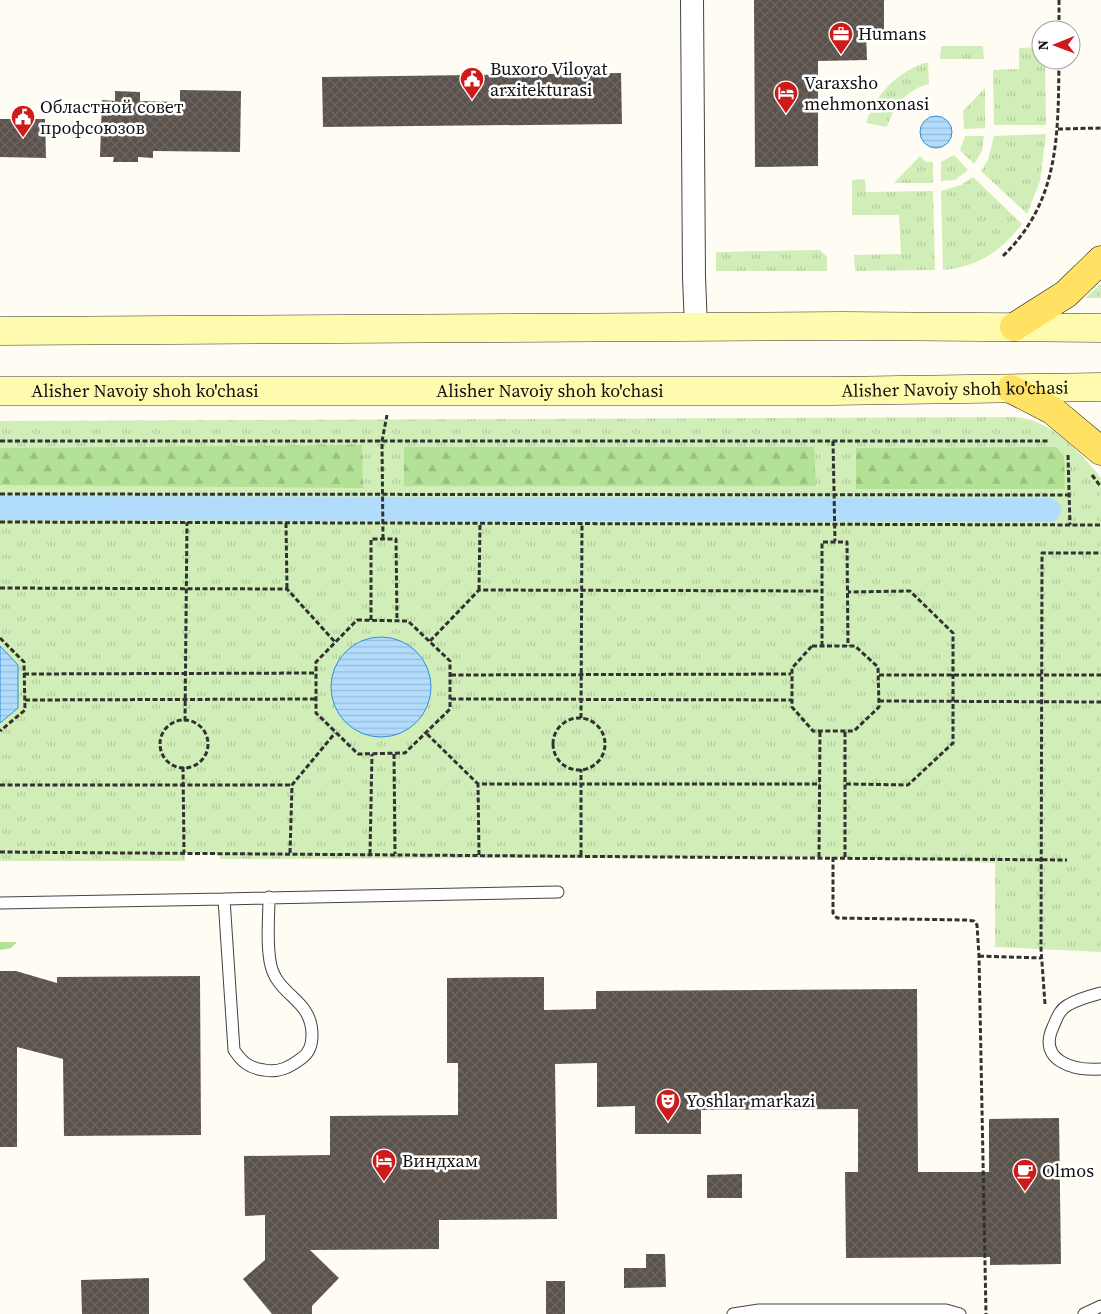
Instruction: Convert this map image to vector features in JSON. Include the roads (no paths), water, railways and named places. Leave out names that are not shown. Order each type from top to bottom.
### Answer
[{"type":"main road","points":[[1014,327],[1066,294],[1101,260]]},
{"type":"main road","points":[[0,331],[1101,328]]},
{"type":"main road","name":"Alisher Navoiy shoh ko'chasi","points":[[0,391],[1011,389],[1101,387]]},
{"type":"main road","points":[[1011,389],[1059,415],[1094,461]]},
{"type":"street","points":[[692,0],[696,328]]},
{"type":"lane","points":[[0,903],[558,892]]},
{"type":"lane","points":[[224,899],[234,1050],[242,1062],[254,1069],[273,1072],[290,1067],[306,1055],[312,1043],[312,1029],[308,1012],[278,980],[271,966],[269,897]]},
{"type":"lane","points":[[1101,994],[1084,997],[1067,1005],[1058,1013],[1048,1037],[1053,1055],[1063,1064],[1090,1070],[1101,1069]]},
{"type":"lane","points":[[1084,1314],[1101,1306]]},
{"type":"lane","points":[[733,1314],[759,1310],[852,1309],[946,1310],[960,1314]]},
{"type":"water","points":[[936,116],[942,117],[947,121],[951,126],[951,138],[947,143],[942,147],[936,148],[930,147],[925,143],[921,138],[920,132],[921,126],[925,121],[930,117]]},
{"type":"water","points":[[381,637],[400,640],[417,651],[428,668],[431,687],[428,706],[417,723],[400,734],[381,737],[362,734],[345,723],[334,706],[331,687],[334,668],[345,651],[362,640]]},
{"type":"water","points":[[0,646],[18,665],[18,708],[0,723]]},
{"type":"waterway","points":[[0,508],[1049,510]]},
{"type":"place","name":"Humans","points":[[841,55]]},
{"type":"place","name":"Buxoro Viloyat arxitekturasi","points":[[472,100]]},
{"type":"place","name":"Varaxsho mehmonxonasi","points":[[786,114]]},
{"type":"place","name":"Областной совет профсоюзов","points":[[23,138]]},
{"type":"place","name":"Yoshlar markazi","points":[[668,1122]]},
{"type":"place","name":"Виндхам","points":[[384,1182]]},
{"type":"place","name":"Olmos","points":[[1025,1192]]}]
